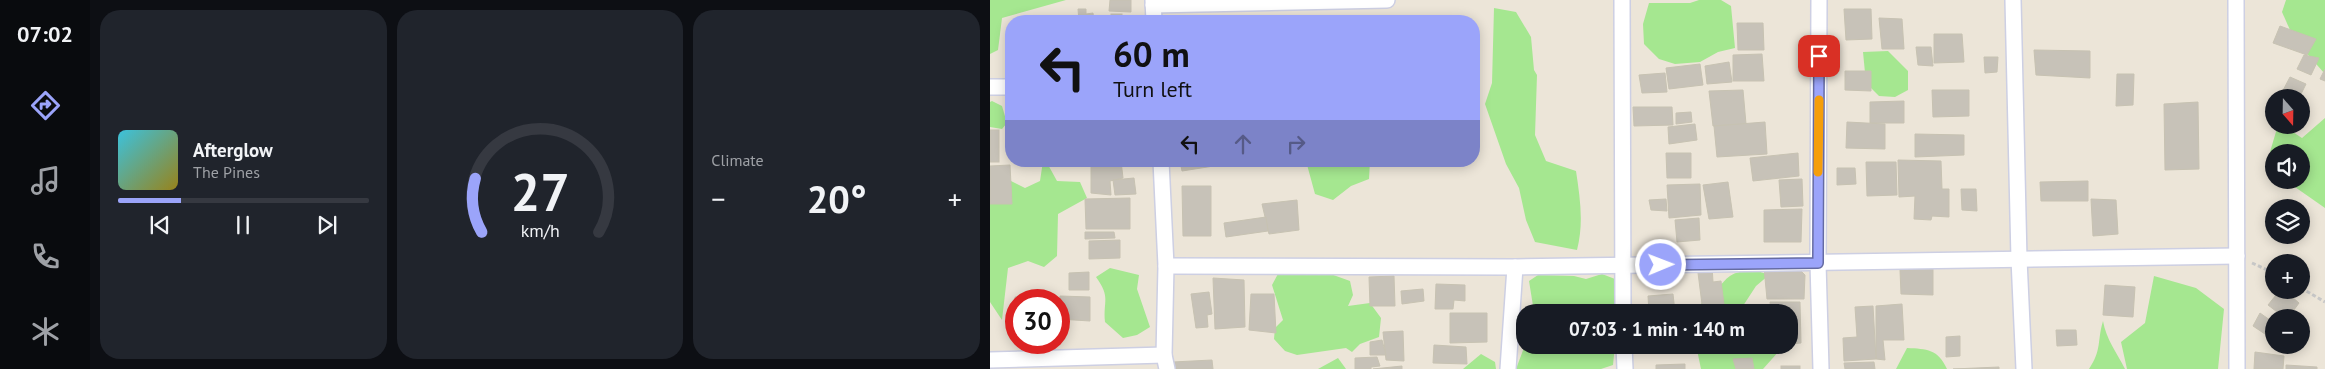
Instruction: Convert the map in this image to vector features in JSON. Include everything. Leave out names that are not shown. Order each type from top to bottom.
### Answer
[{"type":"street","points":[[1153,3],[1387,0]]},
{"type":"street","points":[[1622,0],[1623,304]]},
{"type":"street","points":[[1819,0],[1818,263],[1821,369]]},
{"type":"street","points":[[2013,0],[2019,259],[2024,369]]},
{"type":"street","points":[[2236,0],[2237,369]]},
{"type":"street","points":[[990,87],[1005,87]]},
{"type":"street","points":[[990,360],[1165,362],[1166,266],[1161,167]]},
{"type":"street","points":[[1166,266],[1515,267],[2237,256]]},
{"type":"street","points":[[1508,369],[1515,267]]},
{"type":"street","points":[[1624,354],[1625,369]]},
{"type":"path","points":[[2237,256],[2265,270]]},
{"type":"path","points":[[2310,293],[2325,302]]},
{"type":"green space","points":[[990,0],[1066,0],[1013,15],[1005,15],[1005,17],[1002,18],[998,50],[990,54]]},
{"type":"green space","points":[[1699,0],[1721,0],[1731,6],[1735,48],[1718,52],[1700,62],[1675,64],[1659,59],[1644,44],[1643,24],[1649,3],[1690,3]]},
{"type":"green space","points":[[2286,0],[2325,0],[2325,74],[2294,39],[2282,12]]},
{"type":"green space","points":[[1494,8],[1516,12],[1531,37],[1534,70],[1537,75],[1535,135],[1546,161],[1576,171],[1581,220],[1577,250],[1535,242],[1526,220],[1519,188],[1506,164],[1485,104],[1492,83]]},
{"type":"green space","points":[[1888,51],[1908,71],[1908,90],[1895,97],[1879,96],[1866,83],[1863,52]]},
{"type":"green space","points":[[992,101],[1002,106],[1005,125],[1002,129],[990,127],[990,102]]},
{"type":"green space","points":[[2325,118],[2325,208],[2298,189],[2310,189],[2310,144],[2272,144],[2275,134],[2296,134],[2302,138],[2307,134],[2310,134],[2310,131]]},
{"type":"green space","points":[[1042,167],[1049,167],[1057,181],[1080,182],[1087,198],[1058,214],[1057,256],[1044,267],[1028,261],[1008,268],[1002,320],[990,302],[990,179],[999,175],[1025,188],[1040,181]]},
{"type":"green space","points":[[1308,167],[1370,167],[1369,179],[1351,186],[1333,200],[1315,194]]},
{"type":"green space","points":[[1110,268],[1139,275],[1137,289],[1150,327],[1137,335],[1123,338],[1105,322],[1105,295],[1096,277]]},
{"type":"green space","points":[[1755,270],[1769,275],[1756,286],[1744,304],[1701,304],[1728,277],[1745,271]]},
{"type":"green space","points":[[1279,272],[1325,272],[1350,281],[1353,295],[1348,306],[1370,303],[1381,318],[1379,337],[1360,344],[1352,352],[1346,348],[1297,355],[1285,351],[1274,339],[1275,328],[1283,320],[1272,285]]},
{"type":"green space","points":[[1602,274],[1615,279],[1623,289],[1615,304],[1533,304],[1529,281],[1538,275],[1574,276],[1586,279]]},
{"type":"green space","points":[[2154,276],[2196,288],[2224,309],[2218,369],[2127,369],[2121,342],[2145,323]]},
{"type":"green space","points":[[2103,321],[2109,340],[2125,369],[2089,369],[2098,351]]},
{"type":"green space","points":[[1907,348],[1931,351],[1940,357],[1947,369],[1896,369]]},
{"type":"green space","points":[[1481,354],[1495,362],[1496,369],[1463,369]]},
{"type":"green space","points":[[1522,354],[1614,354],[1613,365],[1601,369],[1516,369]]},
{"type":"green space","points":[[1698,354],[1776,354],[1763,369],[1701,369]]},
{"type":"green space","points":[[1338,358],[1346,369],[1318,369]]},
{"type":"building","points":[[1110,0],[1131,0],[1131,12],[1109,11]]},
{"type":"building","points":[[1078,9],[1086,9],[1086,14],[1093,13],[1093,15],[1078,15]]},
{"type":"building","points":[[1844,9],[1871,9],[1872,39],[1846,40]]},
{"type":"building","points":[[1879,18],[1902,19],[1904,49],[1882,49]]},
{"type":"building","points":[[1737,23],[1763,23],[1764,50],[1738,50]]},
{"type":"building","points":[[2280,26],[2316,39],[2307,55],[2273,43]]},
{"type":"building","points":[[1934,34],[1962,34],[1964,62],[1934,63]]},
{"type":"building","points":[[1916,47],[1931,47],[1933,66],[1918,65]]},
{"type":"building","points":[[2034,50],[2090,51],[2090,78],[2036,75]]},
{"type":"building","points":[[1762,54],[1764,81],[1733,81],[1733,55]]},
{"type":"building","points":[[2304,55],[2319,58],[2311,75],[2297,69]]},
{"type":"building","points":[[1984,57],[1998,57],[1997,72],[1985,73]]},
{"type":"building","points":[[1729,62],[1732,82],[1707,84],[1705,66]]},
{"type":"building","points":[[1700,64],[1703,85],[1669,89],[1666,68]]},
{"type":"building","points":[[2325,69],[2325,81],[2320,79]]},
{"type":"building","points":[[1845,71],[1871,71],[1871,91],[1845,90]]},
{"type":"building","points":[[1665,73],[1667,92],[1642,93],[1639,75]]},
{"type":"building","points":[[2117,74],[2134,74],[2133,105],[2116,106]]},
{"type":"building","points":[[2290,77],[2306,84],[2304,89],[2284,89]]},
{"type":"building","points":[[1743,90],[1746,124],[1713,126],[1709,91]]},
{"type":"building","points":[[1932,90],[1969,90],[1969,116],[1933,117]]},
{"type":"building","points":[[1904,101],[1904,123],[1870,123],[1870,102]]},
{"type":"building","points":[[2198,102],[2199,169],[2165,170],[2164,104]]},
{"type":"building","points":[[1633,107],[1672,107],[1673,125],[1634,126]]},
{"type":"building","points":[[1691,112],[1692,122],[1676,124],[1676,113]]},
{"type":"building","points":[[1765,122],[1767,154],[1717,157],[1714,126]]},
{"type":"building","points":[[1847,122],[1885,124],[1885,149],[1846,148]]},
{"type":"building","points":[[1695,124],[1697,140],[1669,144],[1668,127]]},
{"type":"building","points":[[990,130],[999,130],[999,162],[990,162]]},
{"type":"building","points":[[1915,134],[1964,135],[1964,155],[1915,157]]},
{"type":"building","points":[[1666,153],[1691,153],[1691,178],[1667,178]]},
{"type":"building","points":[[1798,153],[1799,176],[1753,181],[1750,158]]},
{"type":"building","points":[[1898,160],[1941,161],[1942,189],[1949,189],[1949,217],[1932,216],[1931,220],[1914,219],[1915,196],[1899,197]]},
{"type":"building","points":[[1866,162],[1896,162],[1897,195],[1867,196]]},
{"type":"building","points":[[990,166],[1010,167],[1012,204],[990,204]]},
{"type":"building","points":[[1091,167],[1122,167],[1123,178],[1110,181],[1111,195],[1091,193]]},
{"type":"building","points":[[1181,167],[1207,167],[1182,171]]},
{"type":"building","points":[[1837,168],[1855,168],[1856,184],[1837,185]]},
{"type":"building","points":[[1134,178],[1136,194],[1115,195],[1113,180]]},
{"type":"building","points":[[1802,179],[1803,206],[1781,207],[1779,180]]},
{"type":"building","points":[[2088,181],[2088,201],[2041,201],[2040,182]]},
{"type":"building","points":[[1728,182],[1733,217],[1709,219],[1703,185]]},
{"type":"building","points":[[1700,184],[1701,215],[1669,218],[1667,185]]},
{"type":"building","points":[[1182,186],[1211,186],[1211,236],[1183,236]]},
{"type":"building","points":[[1961,189],[1976,189],[1977,211],[1962,210]]},
{"type":"building","points":[[1130,198],[1130,229],[1086,229],[1085,199]]},
{"type":"building","points":[[1666,199],[1667,211],[1651,210],[1649,200]]},
{"type":"building","points":[[2091,199],[2116,200],[2118,234],[2093,236]]},
{"type":"building","points":[[1297,200],[1299,230],[1269,234],[1262,204]]},
{"type":"building","points":[[1802,209],[1801,242],[1764,242],[1764,210]]},
{"type":"building","points":[[1266,217],[1268,231],[1226,237],[1224,223]]},
{"type":"building","points":[[1699,218],[1700,240],[1677,242],[1675,220]]},
{"type":"building","points":[[1085,232],[1114,232],[1115,238],[1085,239]]},
{"type":"building","points":[[1120,240],[1120,258],[1089,259],[1089,241]]},
{"type":"building","points":[[1697,265],[1712,266],[1713,282],[1721,281],[1724,304],[1702,304]]},
{"type":"building","points":[[1797,267],[1805,275],[1804,299],[1767,299],[1764,268]]},
{"type":"building","points":[[1933,269],[1933,295],[1901,294],[1900,270]]},
{"type":"building","points":[[1089,272],[1089,290],[1070,290],[1069,273]]},
{"type":"building","points":[[1671,274],[1672,285],[1652,286],[1651,275]]},
{"type":"building","points":[[1394,276],[1395,306],[1370,306],[1369,277]]},
{"type":"building","points":[[1213,278],[1244,280],[1245,327],[1215,329]]},
{"type":"building","points":[[1436,284],[1465,285],[1465,301],[1454,300],[1453,309],[1435,309]]},
{"type":"building","points":[[2105,285],[2135,287],[2133,317],[2103,315]]},
{"type":"building","points":[[1423,289],[1424,301],[1402,304],[1401,291]]},
{"type":"building","points":[[1209,292],[1212,314],[1207,315],[1208,327],[1196,328],[1191,294]]},
{"type":"building","points":[[1251,294],[1274,294],[1276,333],[1249,330]]},
{"type":"building","points":[[1673,294],[1674,304],[1648,304],[1648,296]]},
{"type":"building","points":[[1070,296],[1090,297],[1090,321],[1070,320]]},
{"type":"building","points":[[2273,299],[2294,299],[2299,303],[2295,309],[2273,309],[2268,305]]},
{"type":"building","points":[[1770,302],[1800,302],[1801,343],[1798,343],[1798,304],[1770,304]]},
{"type":"building","points":[[1902,304],[1904,340],[1883,340],[1885,360],[1876,359],[1876,306]]},
{"type":"building","points":[[1873,306],[1876,359],[1844,361],[1843,338],[1857,337],[1855,307]]},
{"type":"building","points":[[1450,313],[1487,313],[1487,342],[1450,343]]},
{"type":"building","points":[[2260,313],[2265,317],[2265,334],[2253,326]]},
{"type":"building","points":[[2056,330],[2076,330],[2077,345],[2057,346]]},
{"type":"building","points":[[1403,331],[1404,361],[1386,360],[1383,332]]},
{"type":"building","points":[[1960,336],[1960,356],[1946,357],[1946,337]]},
{"type":"building","points":[[1382,340],[1386,355],[1370,355],[1370,342]]},
{"type":"building","points":[[1434,345],[1466,347],[1467,364],[1433,363]]},
{"type":"building","points":[[2255,352],[2284,356],[2283,369],[2254,369]]},
{"type":"building","points":[[1377,357],[1380,366],[1371,367],[1371,369],[1355,369],[1355,358]]},
{"type":"building","points":[[1752,358],[1754,369],[1736,369],[1733,359]]},
{"type":"building","points":[[1212,360],[1213,369],[1174,369],[1173,362]]},
{"type":"building","points":[[1874,362],[1875,369],[1845,369],[1844,363]]},
{"type":"building","points":[[1685,364],[1685,369],[1656,369],[1656,365]]},
{"type":"building","points":[[2286,365],[2317,367],[2317,369],[2286,369]]},
{"type":"building","points":[[1402,366],[1402,369],[1373,369]]},
{"type":"building","points":[[1781,366],[1800,366],[1800,369],[1781,369]]},
{"type":"building","points":[[1999,367],[1999,369],[1953,369]]},
{"type":"slow traffic","points":[[1818,172],[1819,100]]},
{"type":"route","points":[[1661,265],[1818,263],[1819,56]]}]
